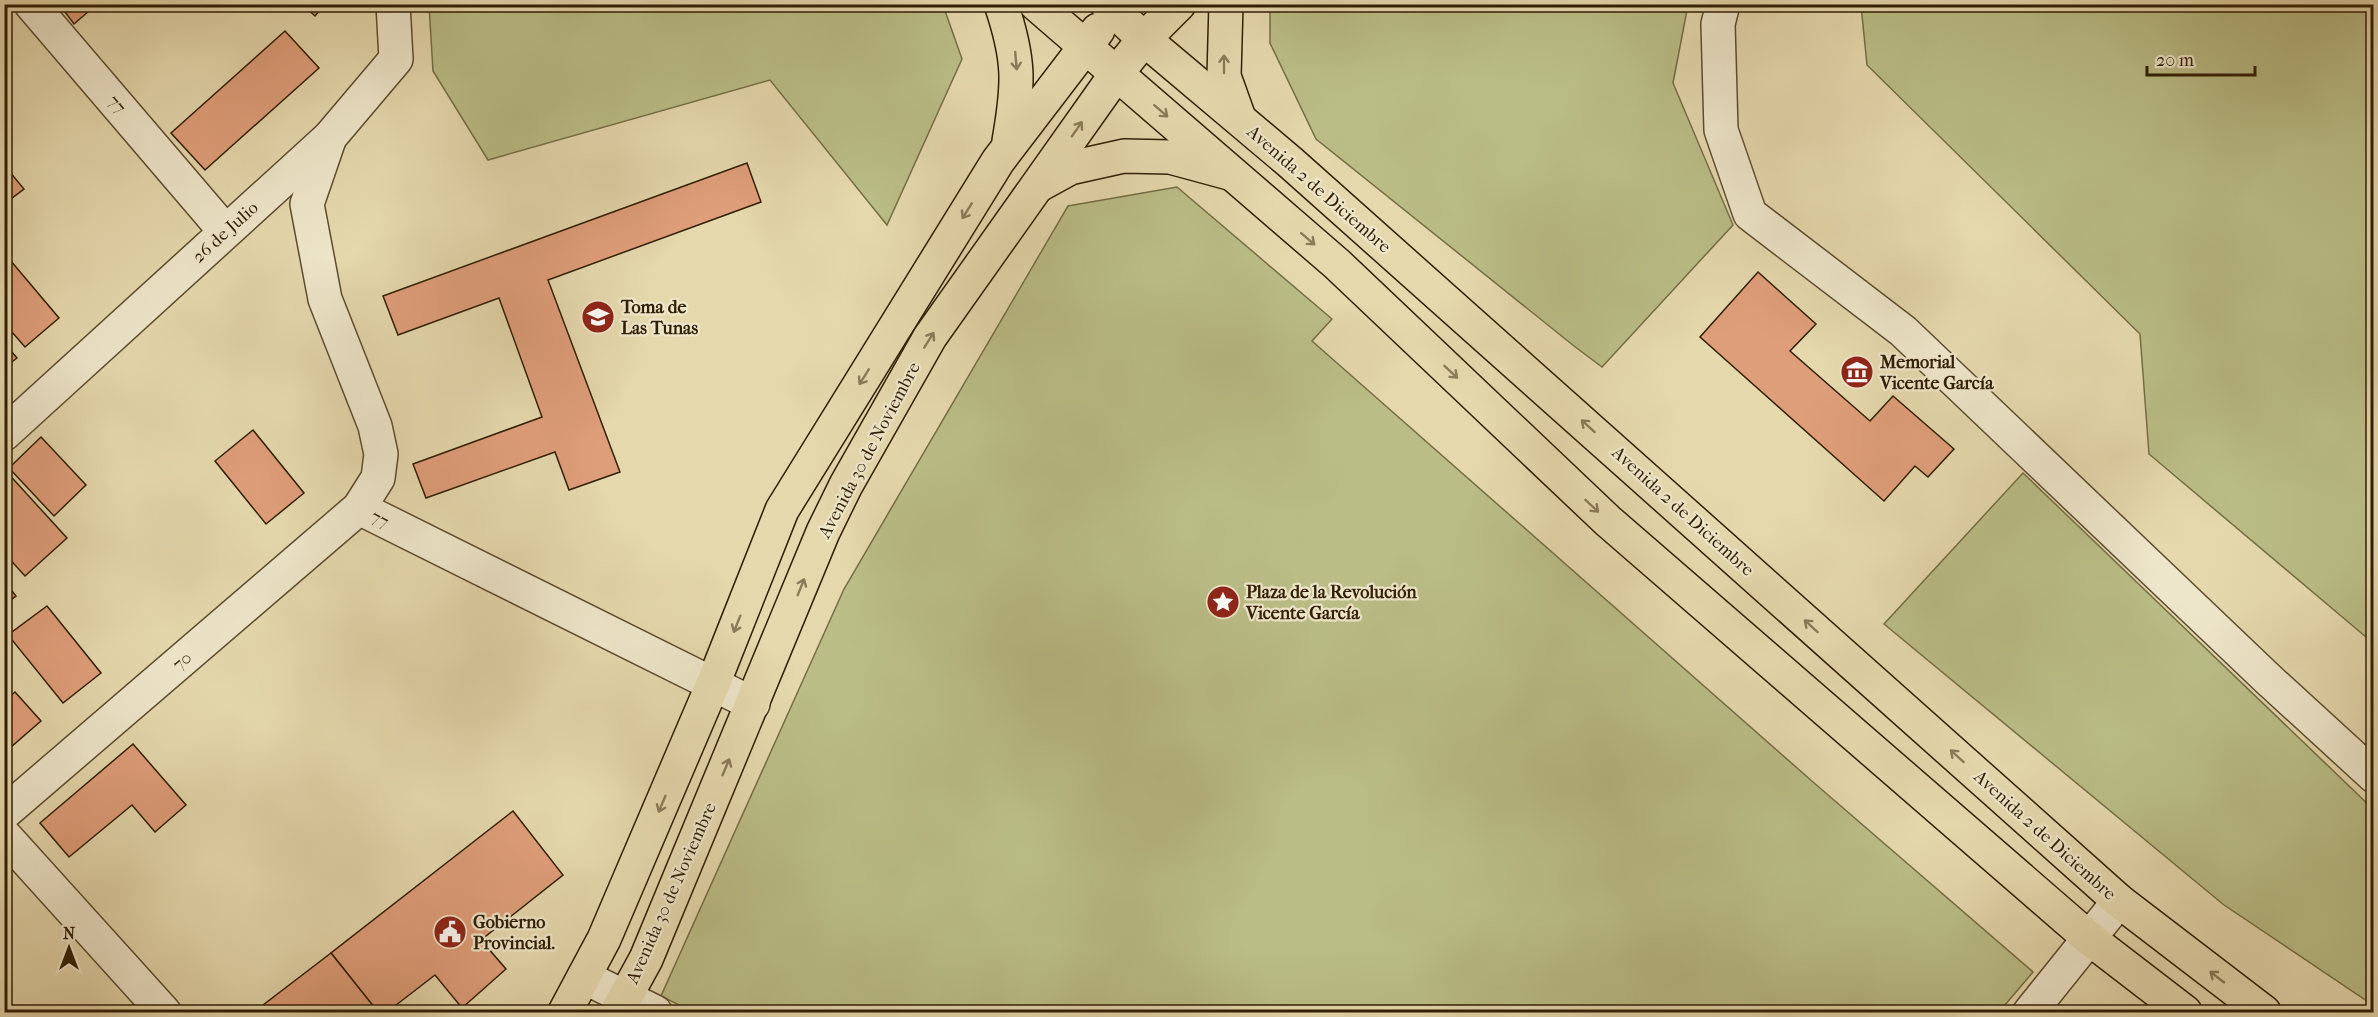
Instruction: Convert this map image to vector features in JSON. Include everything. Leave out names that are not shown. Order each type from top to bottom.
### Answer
[{"type":"main road","points":[[1001,4],[1017,58],[1017,98],[1007,148]]},
{"type":"main road","points":[[1036,4],[1337,264],[1608,521],[2090,939],[2185,1012]]},
{"type":"main road","name":"Avenida 30 de Noviembre","points":[[625,1008],[824,532],[846,485],[930,337],[1117,72],[1144,39],[1179,4]]},
{"type":"main road","points":[[1226,4],[1224,75],[1240,120]]},
{"type":"main road","name":"Avenida 30 de Noviembre","points":[[565,1012],[604,939],[713,684],[782,510],[1007,148],[1114,6]]},
{"type":"main road","name":"Avenida 2 de Diciembre","points":[[1114,6],[1144,39],[1290,162],[1677,505],[2119,902],[2264,1012]]},
{"type":"main road","points":[[1037,186],[1071,168],[1124,156],[1170,157],[1235,174]]},
{"type":"street","name":"77","points":[[31,4],[225,231]]},
{"type":"street","name":"26 de Julio","points":[[4,434],[330,137],[396,59],[393,4]]},
{"type":"street","points":[[1723,4],[1718,24],[1721,130],[1750,214],[1903,331],[2373,776]]},
{"type":"street","name":"77","points":[[330,137],[307,204],[325,298],[375,426],[381,454],[378,478],[359,508],[753,704]]},
{"type":"street","name":"70","points":[[4,813],[359,508]]},
{"type":"street","points":[[4,835],[164,1012]]},
{"type":"street","points":[[2031,1012],[2119,902]]},
{"type":"street","points":[[584,977],[625,1008],[655,1012]]},
{"type":"green space","points":[[429,5],[943,5],[962,59],[887,225],[770,80],[488,160],[433,71]]},
{"type":"green space","points":[[1270,5],[1688,5],[1673,83],[1733,225],[1602,367],[1316,139],[1270,43]]},
{"type":"green space","points":[[1861,5],[2373,5],[2373,643],[2149,454],[2140,334],[1867,65]]},
{"type":"green space","name":"Plaza de la Revolución Vicente García","points":[[1177,187],[1332,319],[1312,341],[1813,782],[2033,972],[1999,1012],[693,1012],[661,996],[844,589],[1068,206]]},
{"type":"green space","points":[[2023,473],[2373,809],[2373,1005],[2224,905],[1884,624]]},
{"type":"building","points":[[59,4],[97,4],[74,24]]},
{"type":"building","points":[[302,4],[325,4],[315,16]]},
{"type":"building","points":[[285,31],[319,68],[205,170],[171,133]]},
{"type":"building","points":[[747,163],[761,202],[548,280],[620,472],[569,490],[555,452],[426,498],[413,464],[542,417],[499,298],[398,335],[383,296]]},
{"type":"building","points":[[4,165],[24,189],[4,204]]},
{"type":"building","points":[[5,254],[59,318],[25,347],[4,323]]},
{"type":"building","points":[[1758,272],[1816,324],[1790,351],[1870,421],[1893,396],[1954,449],[1928,477],[1915,466],[1884,501],[1700,337]]},
{"type":"building","points":[[4,343],[17,358],[4,368]]},
{"type":"building","points":[[253,430],[304,493],[266,524],[215,461]]},
{"type":"building","points":[[41,437],[86,485],[54,516],[9,468]]},
{"type":"building","points":[[4,469],[67,538],[25,576],[4,553]]},
{"type":"building","points":[[4,581],[16,596],[4,605]]},
{"type":"building","points":[[47,606],[101,673],[63,703],[8,635]]},
{"type":"building","points":[[15,692],[41,721],[4,753],[4,701]]},
{"type":"building","points":[[133,744],[186,805],[155,832],[132,805],[69,857],[40,823]]},
{"type":"building","points":[[513,811],[563,875],[481,940],[506,969],[462,1008],[435,975],[387,1012],[378,1012],[331,953]]},
{"type":"building","points":[[331,953],[378,1012],[254,1012]]},
{"type":"place","name":"Toma de Las Tunas","points":[[598,317]]},
{"type":"place","name":"Memorial Vicente García","points":[[1857,372]]},
{"type":"place","name":"Plaza de la Revolución Vicente García","points":[[1223,602]]},
{"type":"place","name":"Gobierno Provincial.","points":[[450,932]]}]
